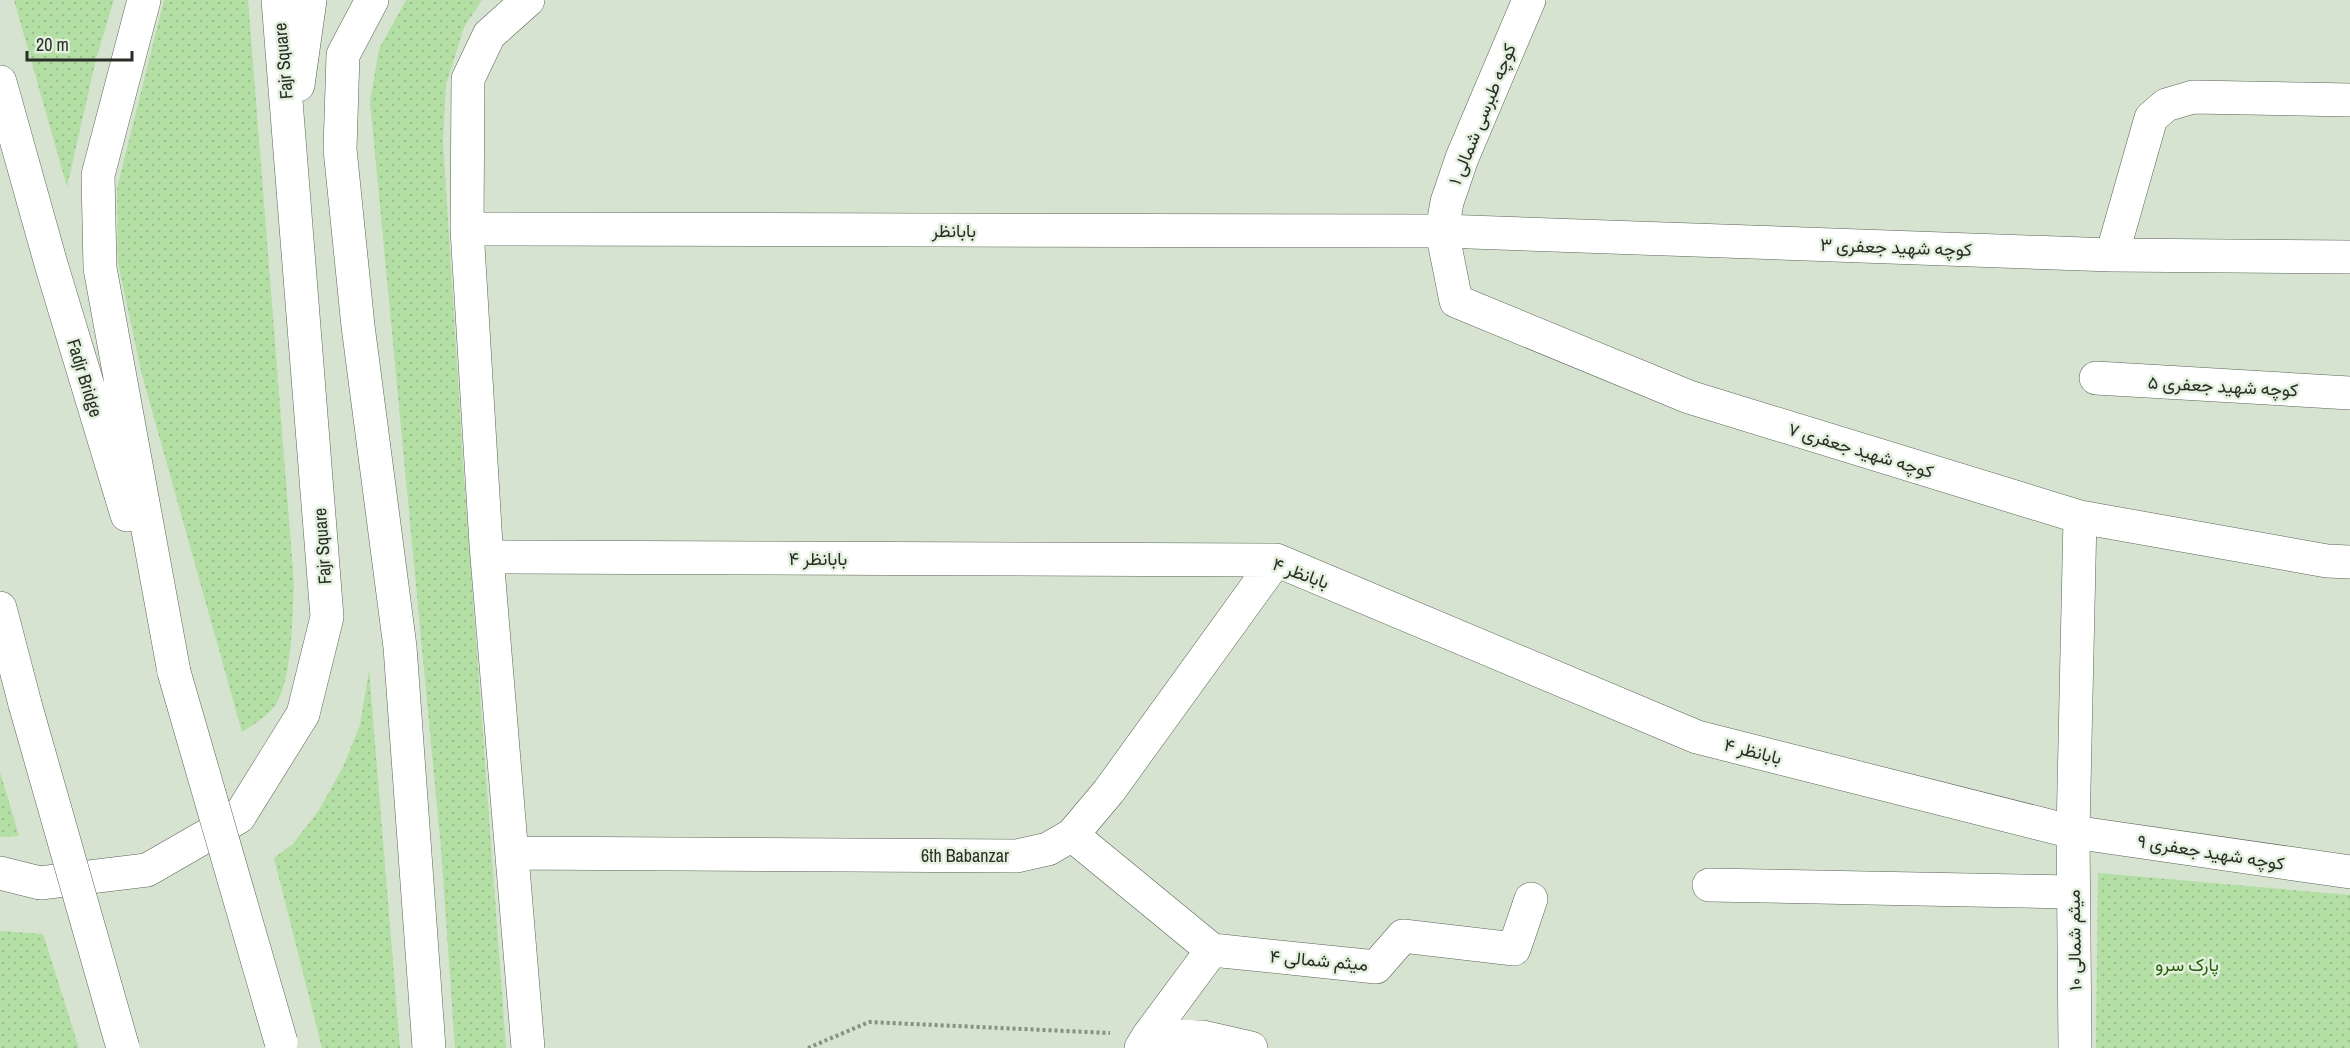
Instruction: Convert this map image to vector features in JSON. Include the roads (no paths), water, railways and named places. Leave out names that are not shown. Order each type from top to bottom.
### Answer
[{"type":"main road","points":[[144,0],[98,175],[100,268],[174,672],[281,1045]]},
{"type":"main road","name":"Fajr Square","points":[[0,873],[40,883],[147,870],[238,817],[303,714],[327,617],[278,0]]},
{"type":"main road","points":[[290,140],[310,0]]},
{"type":"main road","points":[[372,0],[343,55],[340,149],[360,337],[400,647],[429,1048]]},
{"type":"main road","points":[[528,0],[489,35],[468,79],[467,229],[488,556],[528,1048]]},
{"type":"main road","name":"کوچه طبرسی شمالی ۱","points":[[1442,231],[1447,202],[1462,158],[1529,0]]},
{"type":"main road","name":"Fadjr Bridge","points":[[0,82],[51,264],[174,672]]},
{"type":"main road","points":[[2112,255],[2151,118],[2166,105],[2193,97],[2350,100]]},
{"type":"main road","name":"بابانظر","points":[[467,229],[1442,231]]},
{"type":"main road","name":"کوچه شهید جعفری ۳","points":[[1442,231],[2112,255],[2350,257]]},
{"type":"main road","name":"کوچه شهید جعفری ۷","points":[[1442,231],[1456,301],[1689,397],[2080,517],[2326,561],[2350,562]]},
{"type":"main road","name":"کوچه شهید جعفری ۵","points":[[2096,378],[2350,393]]},
{"type":"main road","name":"میثم شمالی ۱۰","points":[[2075,1048],[2073,832],[2080,517]]},
{"type":"main road","name":"بابانظر ۴","points":[[488,556],[1276,560],[1698,737],[2073,832]]},
{"type":"main road","name":"6th Babanzar","points":[[512,853],[1017,856],[1048,849],[1072,835],[1109,791],[1276,560]]},
{"type":"main road","points":[[0,608],[123,1048]]},
{"type":"main road","name":"کوچه شهید جعفری ۹","points":[[2073,832],[2350,872]]},
{"type":"main road","points":[[1072,835],[1212,950],[1147,1044]]},
{"type":"main road","points":[[1709,885],[2073,892]]},
{"type":"main road","name":"میثم شمالی ۴","points":[[1212,950],[1376,967],[1403,936],[1514,949],[1531,899]]},
{"type":"main road","points":[[1147,1044],[1203,1037],[1251,1048]]},
{"type":"park label","name":"پارک سرو","points":[[2187,964]]}]
